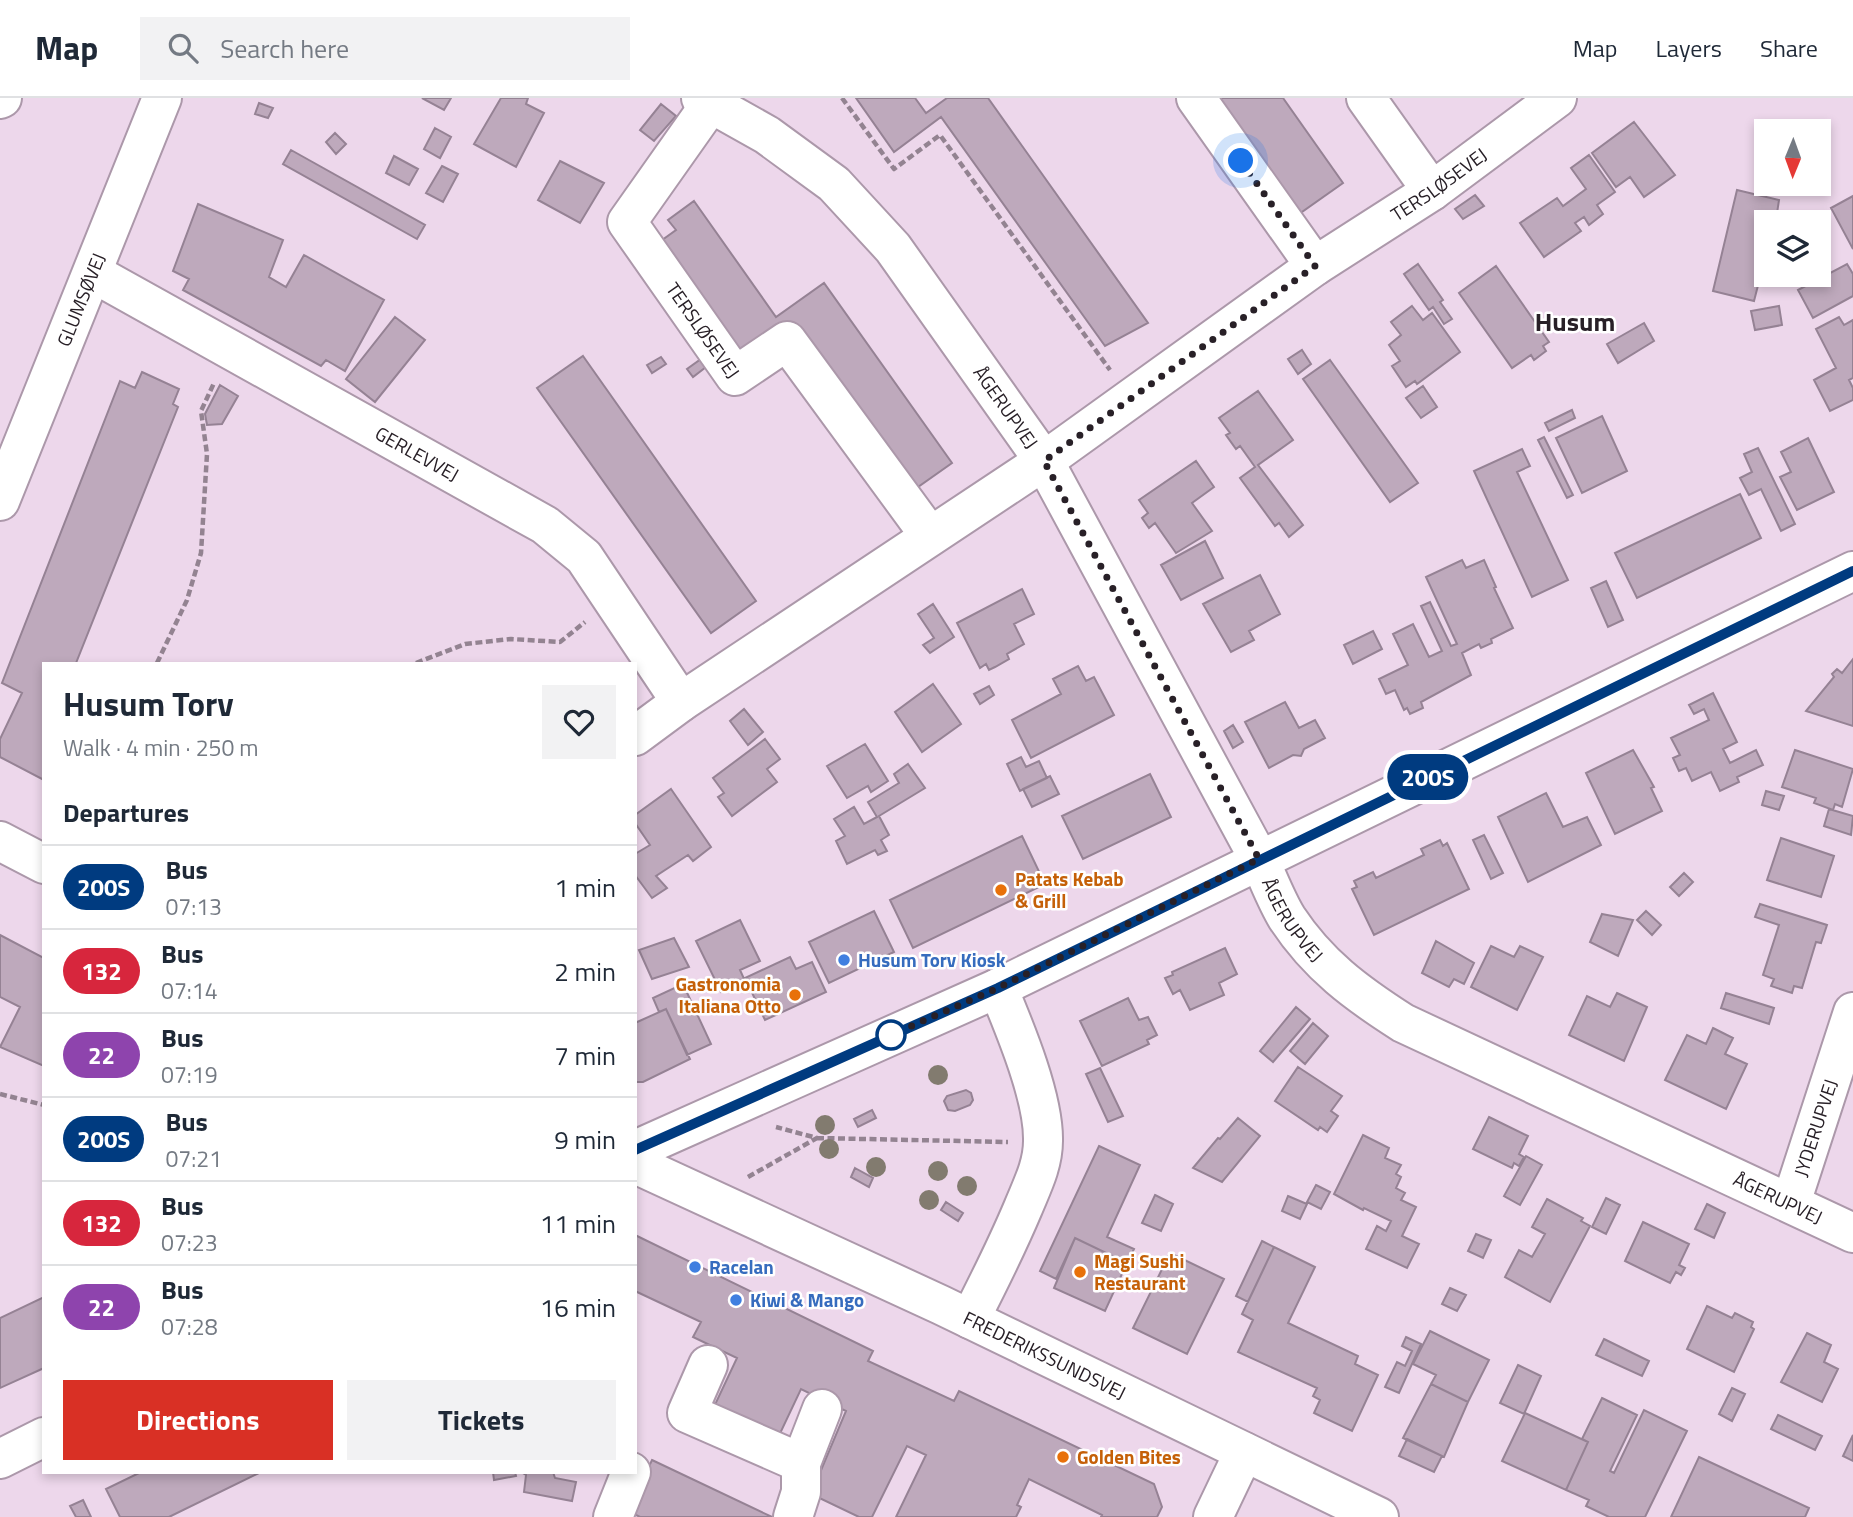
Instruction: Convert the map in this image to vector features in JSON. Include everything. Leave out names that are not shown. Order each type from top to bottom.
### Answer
[{"type":"street","name":"GLUMSØVEJ","points":[[0,501],[162,98]]},
{"type":"street","points":[[1196,98],[1315,266]]},
{"type":"street","points":[[1366,98],[1432,191]]},
{"type":"street","name":"TERSLØSEVEJ","points":[[637,735],[681,702],[1044,461],[1315,266],[1432,191],[1557,98]]},
{"type":"street","name":"TERSLØSEVEJ","points":[[706,101],[627,222],[735,376],[787,341],[930,536]]},
{"type":"street","name":"ÅGERUPVEJ","points":[[706,101],[767,135],[834,184],[884,239],[1044,461],[1259,859],[1287,917],[1321,962],[1357,994],[1403,1023],[1853,1233]]},
{"type":"street","name":"GERLEVVEJ","points":[[93,273],[545,525],[584,556],[681,702]]},
{"type":"street","points":[[637,1149],[998,988],[1853,571]]},
{"type":"street","points":[[0,841],[42,863]]},
{"type":"street","points":[[970,1319],[1005,1251],[1041,1166],[1044,1143],[1042,1115],[1014,1027],[998,988]]},
{"type":"street","name":"JYDERUPVEJ","points":[[1791,1203],[1853,1012]]},
{"type":"street","name":"FREDERIKSSUNDSVEJ","points":[[637,1165],[970,1319],[1379,1517]]},
{"type":"street","points":[[708,1365],[687,1412],[801,1462]]},
{"type":"street","points":[[793,1517],[801,1492],[801,1462],[822,1409]]},
{"type":"street","points":[[0,1459],[42,1438]]},
{"type":"street","points":[[1213,1517],[1244,1452]]},
{"type":"street","points":[[613,1517],[630,1474]]},
{"type":"path","points":[[842,98],[894,169],[940,135],[1130,399]]},
{"type":"path","points":[[158,662],[187,600],[201,553],[207,454],[201,411],[230,350]]},
{"type":"path","points":[[419,662],[465,644],[511,639],[560,642],[613,600]]},
{"type":"path","points":[[0,1094],[42,1104]]},
{"type":"path","points":[[717,1112],[817,1138],[1044,1143]]},
{"type":"path","points":[[708,1200],[817,1138]]},
{"type":"building","points":[[422,98],[451,98],[444,110]]},
{"type":"building","points":[[501,98],[528,98],[526,104],[544,113],[516,167],[474,144]]},
{"type":"building","points":[[856,98],[915,98],[926,113],[947,98],[988,98],[1148,323],[1105,346],[941,117],[894,152]]},
{"type":"building","points":[[1217,98],[1283,98],[1343,183],[1299,214]]},
{"type":"building","points":[[259,103],[273,108],[268,118],[255,114]]},
{"type":"building","points":[[661,104],[676,116],[654,141],[640,130]]},
{"type":"building","points":[[1634,122],[1675,175],[1644,197],[1630,177],[1616,187],[1592,153]]},
{"type":"building","points":[[435,128],[451,137],[440,158],[424,149]]},
{"type":"building","points":[[335,133],[346,144],[336,154],[326,142]]},
{"type":"building","points":[[291,150],[425,225],[417,239],[283,164]]},
{"type":"building","points":[[1589,155],[1615,192],[1597,205],[1603,214],[1589,225],[1584,217],[1575,223],[1581,231],[1544,257],[1520,223],[1557,198],[1563,206],[1586,189],[1571,168]]},
{"type":"building","points":[[394,156],[418,169],[409,185],[386,173]]},
{"type":"building","points":[[560,161],[604,183],[580,223],[538,200]]},
{"type":"building","points":[[442,166],[458,174],[443,202],[426,193]]},
{"type":"building","points":[[1737,190],[1779,200],[1778,210],[1754,210],[1754,287],[1758,287],[1754,301],[1713,291]]},
{"type":"building","points":[[1475,195],[1484,206],[1463,219],[1455,209]]},
{"type":"building","points":[[1853,196],[1853,249],[1831,208]]},
{"type":"building","points":[[694,201],[776,317],[824,283],[952,463],[908,494],[792,330],[743,364],[658,243],[676,230],[668,220]]},
{"type":"building","points":[[198,204],[283,240],[269,277],[286,287],[304,255],[384,300],[345,371],[326,360],[321,366],[183,290],[189,279],[173,271]]},
{"type":"building","points":[[1418,264],[1443,300],[1440,302],[1452,319],[1444,324],[1433,307],[1429,310],[1404,274]]},
{"type":"building","points":[[1847,264],[1853,274],[1853,296],[1813,318],[1798,290],[1804,287],[1831,287],[1831,272]]},
{"type":"building","points":[[1496,266],[1549,342],[1543,346],[1546,351],[1534,360],[1531,355],[1512,368],[1459,293]]},
{"type":"building","points":[[1412,306],[1423,320],[1432,313],[1460,352],[1417,384],[1415,381],[1406,387],[1392,366],[1400,361],[1389,345],[1401,335],[1391,322]]},
{"type":"building","points":[[1779,306],[1782,325],[1755,330],[1751,311]]},
{"type":"building","points":[[395,317],[425,340],[375,402],[346,379]]},
{"type":"building","points":[[1839,317],[1844,325],[1853,320],[1853,378],[1849,380],[1853,388],[1853,400],[1830,411],[1814,380],[1836,368],[1816,329]]},
{"type":"building","points":[[1644,323],[1654,341],[1618,363],[1607,344]]},
{"type":"building","points":[[1302,350],[1311,364],[1298,374],[1288,359]]},
{"type":"building","points":[[583,356],[756,601],[711,633],[537,388]]},
{"type":"building","points":[[661,357],[666,364],[652,373],[647,365]]},
{"type":"building","points":[[701,359],[706,367],[693,377],[687,369]]},
{"type":"building","points":[[1330,360],[1418,483],[1390,502],[1303,379]]},
{"type":"building","points":[[142,372],[179,389],[173,404],[178,407],[76,662],[42,662],[42,779],[0,757],[0,739],[22,693],[2,683],[120,381],[135,388]]},
{"type":"building","points":[[220,385],[238,396],[222,424],[207,425],[205,414]]},
{"type":"building","points":[[1423,386],[1437,407],[1421,418],[1406,398]]},
{"type":"building","points":[[1258,391],[1293,440],[1258,465],[1303,525],[1289,537],[1279,523],[1275,526],[1240,478],[1255,467],[1240,446],[1236,449],[1226,435],[1230,433],[1219,418]]},
{"type":"building","points":[[1572,410],[1575,418],[1549,431],[1545,423]]},
{"type":"building","points":[[1602,416],[1627,471],[1582,493],[1556,438]]},
{"type":"building","points":[[1544,437],[1573,495],[1567,498],[1538,440]]},
{"type":"building","points":[[1808,438],[1834,492],[1797,510],[1780,477],[1791,472],[1781,452]]},
{"type":"building","points":[[1758,448],[1795,524],[1781,531],[1761,489],[1749,495],[1740,478],[1752,472],[1744,454]]},
{"type":"building","points":[[1522,449],[1530,466],[1517,472],[1568,580],[1532,597],[1474,471]]},
{"type":"building","points":[[1196,461],[1214,487],[1192,503],[1212,531],[1176,553],[1155,523],[1149,528],[1142,518],[1148,513],[1139,500]]},
{"type":"building","points":[[1740,494],[1761,538],[1637,598],[1615,553]]},
{"type":"building","points":[[1205,541],[1223,578],[1181,600],[1161,565]]},
{"type":"building","points":[[1462,560],[1466,568],[1484,560],[1513,628],[1491,639],[1492,643],[1481,648],[1479,644],[1462,653],[1471,675],[1421,702],[1423,708],[1410,714],[1407,708],[1404,710],[1395,690],[1386,694],[1379,679],[1408,665],[1393,634],[1413,624],[1429,657],[1442,651],[1421,606],[1430,602],[1451,646],[1457,644],[1426,577]]},
{"type":"building","points":[[1260,575],[1280,614],[1249,631],[1254,640],[1231,652],[1203,604]]},
{"type":"building","points":[[1606,581],[1623,620],[1608,627],[1591,588]]},
{"type":"building","points":[[1022,589],[1034,614],[1014,624],[1024,644],[1007,654],[1009,659],[995,667],[989,670],[986,664],[980,668],[957,623]]},
{"type":"building","points":[[933,604],[954,637],[930,653],[923,645],[934,638],[918,614]]},
{"type":"building","points":[[1373,631],[1382,649],[1353,664],[1344,645]]},
{"type":"building","points":[[1853,659],[1853,726],[1806,711],[1834,677],[1832,674],[1837,669],[1842,673]]},
{"type":"building","points":[[1078,666],[1086,681],[1094,677],[1114,715],[1031,758],[1012,720],[1061,694],[1053,679]]},
{"type":"building","points":[[933,684],[961,724],[922,752],[895,712]]},
{"type":"building","points":[[989,686],[994,695],[980,704],[974,694]]},
{"type":"building","points":[[1713,693],[1737,742],[1723,749],[1730,763],[1756,750],[1763,765],[1737,777],[1739,782],[1720,791],[1711,772],[1692,781],[1686,768],[1679,771],[1673,758],[1680,755],[1671,738],[1709,720],[1704,709],[1694,714],[1689,705]]},
{"type":"building","points":[[1285,702],[1299,728],[1315,720],[1325,738],[1304,749],[1301,756],[1293,755],[1269,768],[1245,722]]},
{"type":"building","points":[[744,709],[763,732],[748,745],[730,721]]},
{"type":"building","points":[[1233,725],[1243,742],[1233,748],[1224,731]]},
{"type":"building","points":[[765,739],[780,759],[767,769],[777,782],[732,816],[718,797],[724,793],[713,778]]},
{"type":"building","points":[[865,744],[888,781],[871,792],[868,786],[847,798],[827,766]]},
{"type":"building","points":[[1633,750],[1654,787],[1651,788],[1662,811],[1615,834],[1586,773]]},
{"type":"building","points":[[1795,750],[1853,769],[1842,807],[1835,804],[1833,810],[1814,803],[1816,798],[1782,787]]},
{"type":"building","points":[[1021,757],[1026,767],[1039,761],[1047,778],[1020,791],[1007,764]]},
{"type":"building","points":[[908,764],[925,788],[879,816],[889,835],[881,840],[887,851],[878,855],[875,850],[847,864],[836,841],[845,836],[834,819],[854,807],[864,824],[877,817],[868,802],[899,783],[894,774]]},
{"type":"building","points":[[1150,774],[1171,817],[1083,859],[1062,816]]},
{"type":"building","points":[[1050,776],[1059,794],[1032,807],[1023,789]]},
{"type":"building","points":[[671,789],[711,847],[693,861],[688,855],[656,876],[667,888],[652,898],[637,878],[637,853],[650,845],[637,826],[637,814]]},
{"type":"building","points":[[1766,791],[1784,796],[1779,810],[1762,805]]},
{"type":"building","points":[[1546,793],[1563,827],[1587,817],[1601,845],[1528,882],[1498,817]]},
{"type":"building","points":[[1829,809],[1853,816],[1851,835],[1824,826]]},
{"type":"building","points":[[1484,835],[1503,873],[1491,879],[1473,840]]},
{"type":"building","points":[[1022,836],[1045,884],[913,948],[890,900]]},
{"type":"building","points":[[1781,838],[1834,856],[1821,897],[1767,880]]},
{"type":"building","points":[[1440,840],[1443,846],[1447,843],[1469,889],[1374,935],[1352,889],[1357,887],[1354,881],[1373,872],[1376,878],[1424,855],[1421,849]]},
{"type":"building","points":[[1684,873],[1693,882],[1679,896],[1670,887]]},
{"type":"building","points":[[1760,904],[1827,925],[1821,943],[1816,942],[1802,988],[1794,986],[1792,993],[1771,986],[1774,979],[1763,975],[1779,925],[1755,917]]},
{"type":"building","points":[[874,911],[894,952],[829,983],[809,942]]},
{"type":"building","points":[[1646,911],[1661,925],[1652,935],[1637,920]]},
{"type":"building","points":[[1602,914],[1633,920],[1618,956],[1590,942]]},
{"type":"building","points":[[740,920],[760,961],[740,970],[745,981],[721,992],[696,941]]},
{"type":"building","points":[[0,935],[42,957],[42,1065],[0,1047],[20,1007],[0,997]]},
{"type":"building","points":[[674,938],[689,967],[652,979],[639,950]]},
{"type":"building","points":[[1436,941],[1474,963],[1464,984],[1454,979],[1449,987],[1422,973]]},
{"type":"building","points":[[1491,946],[1514,957],[1520,946],[1543,957],[1517,1010],[1471,987]]},
{"type":"building","points":[[1225,948],[1237,974],[1219,983],[1224,995],[1190,1010],[1180,990],[1173,994],[1165,978],[1173,975],[1172,972]]},
{"type":"building","points":[[790,957],[796,969],[812,962],[826,992],[765,1020],[745,978]]},
{"type":"building","points":[[683,984],[711,1044],[687,1055],[666,1009],[659,1012],[653,998]]},
{"type":"building","points":[[1617,993],[1647,1007],[1624,1061],[1569,1035],[1587,996],[1610,1007]]},
{"type":"building","points":[[1726,993],[1774,1008],[1769,1024],[1721,1008]]},
{"type":"building","points":[[1128,998],[1139,1020],[1148,1017],[1157,1035],[1147,1040],[1149,1044],[1102,1066],[1080,1021]]},
{"type":"building","points":[[1296,1007],[1310,1019],[1273,1062],[1260,1051]]},
{"type":"building","points":[[666,1009],[690,1059],[643,1082],[637,1082],[637,1022]]},
{"type":"building","points":[[1313,1023],[1328,1036],[1305,1064],[1290,1051]]},
{"type":"building","points":[[1713,1028],[1733,1038],[1725,1054],[1747,1064],[1726,1109],[1665,1080],[1687,1035],[1706,1044]]},
{"type":"building","points":[[1298,1067],[1342,1096],[1331,1111],[1338,1116],[1327,1132],[1320,1127],[1318,1130],[1275,1101]]},
{"type":"building","points":[[1100,1068],[1123,1116],[1108,1122],[1086,1074]]},
{"type":"building","points":[[966,1090],[971,1093],[973,1100],[970,1105],[955,1111],[948,1110],[944,1101],[947,1096]]},
{"type":"building","points":[[872,1110],[876,1118],[858,1127],[854,1119]]},
{"type":"building","points":[[1489,1117],[1528,1136],[1519,1154],[1524,1157],[1519,1166],[1514,1163],[1512,1168],[1473,1149]]},
{"type":"building","points":[[1238,1118],[1260,1136],[1222,1182],[1193,1168],[1218,1138],[1220,1139]]},
{"type":"building","points":[[1363,1135],[1389,1148],[1385,1158],[1401,1165],[1396,1174],[1401,1177],[1396,1188],[1405,1193],[1401,1200],[1416,1207],[1402,1236],[1419,1244],[1407,1268],[1366,1249],[1377,1226],[1386,1231],[1391,1221],[1334,1194]]},
{"type":"building","points":[[1099,1146],[1140,1165],[1107,1237],[1134,1249],[1127,1263],[1075,1238],[1056,1279],[1040,1271]]},
{"type":"building","points":[[1526,1156],[1542,1165],[1520,1205],[1504,1196]]},
{"type":"building","points":[[855,1168],[873,1178],[869,1187],[851,1177]]},
{"type":"building","points":[[1316,1185],[1330,1192],[1321,1209],[1307,1202]]},
{"type":"building","points":[[1155,1195],[1173,1204],[1161,1231],[1142,1223]]},
{"type":"building","points":[[1288,1196],[1307,1204],[1300,1219],[1282,1211]]},
{"type":"building","points":[[1606,1198],[1620,1205],[1606,1234],[1592,1227]]},
{"type":"building","points":[[1547,1199],[1583,1218],[1581,1221],[1590,1226],[1550,1302],[1505,1277],[1519,1250],[1532,1257],[1545,1234],[1532,1227]]},
{"type":"building","points":[[946,1202],[963,1213],[958,1221],[941,1210]]},
{"type":"building","points":[[1707,1204],[1725,1213],[1714,1238],[1695,1229]]},
{"type":"building","points":[[1643,1222],[1689,1244],[1679,1265],[1685,1268],[1681,1275],[1676,1272],[1670,1283],[1625,1261]]},
{"type":"building","points":[[1476,1234],[1491,1240],[1483,1258],[1468,1251]]},
{"type":"building","points":[[637,1236],[873,1351],[868,1361],[954,1401],[959,1391],[1154,1484],[1162,1507],[1157,1517],[1101,1517],[1102,1515],[1029,1479],[1017,1505],[1021,1507],[1016,1517],[896,1517],[926,1455],[907,1446],[872,1517],[859,1517],[811,1494],[846,1411],[801,1389],[776,1442],[712,1411],[737,1358],[693,1337],[701,1322],[637,1292]]},
{"type":"building","points":[[1075,1238],[1127,1263],[1105,1311],[1054,1288]]},
{"type":"building","points":[[1262,1241],[1274,1247],[1248,1302],[1236,1296]]},
{"type":"building","points":[[1274,1247],[1315,1267],[1288,1323],[1358,1356],[1355,1364],[1378,1375],[1352,1431],[1314,1413],[1320,1400],[1313,1396],[1317,1388],[1238,1352],[1253,1320],[1242,1314]]},
{"type":"building","points":[[1170,1253],[1224,1279],[1187,1354],[1133,1328]]},
{"type":"building","points":[[1450,1288],[1466,1295],[1457,1311],[1442,1304]]},
{"type":"building","points":[[42,1298],[42,1369],[0,1388],[0,1318]]},
{"type":"building","points":[[1707,1306],[1732,1318],[1735,1313],[1753,1322],[1751,1327],[1754,1329],[1734,1372],[1687,1349]]},
{"type":"building","points":[[1430,1331],[1489,1360],[1468,1402],[1431,1384],[1436,1375],[1413,1364]]},
{"type":"building","points":[[1807,1333],[1831,1345],[1824,1362],[1838,1369],[1822,1402],[1781,1382]]},
{"type":"building","points":[[1406,1337],[1421,1344],[1399,1393],[1385,1387],[1397,1362],[1405,1366],[1412,1351],[1402,1346]]},
{"type":"building","points":[[1604,1339],[1649,1361],[1642,1376],[1596,1355]]},
{"type":"building","points":[[1518,1365],[1541,1376],[1524,1414],[1500,1403]]},
{"type":"building","points":[[1431,1384],[1468,1402],[1444,1457],[1403,1438]]},
{"type":"building","points":[[1732,1388],[1745,1394],[1732,1421],[1719,1414]]},
{"type":"building","points":[[1602,1398],[1637,1415],[1610,1471],[1614,1473],[1644,1410],[1687,1431],[1645,1517],[1609,1517],[1586,1506],[1589,1500],[1566,1490],[1588,1442],[1582,1439]]},
{"type":"building","points":[[1525,1413],[1588,1442],[1566,1490],[1502,1461]]},
{"type":"building","points":[[1778,1415],[1822,1436],[1815,1450],[1771,1429]]},
{"type":"building","points":[[1853,1435],[1853,1461],[1843,1456]]},
{"type":"building","points":[[1407,1439],[1442,1456],[1434,1472],[1399,1456]]},
{"type":"building","points":[[1699,1457],[1809,1508],[1805,1517],[1671,1517]]},
{"type":"building","points":[[652,1460],[772,1517],[640,1517],[628,1511]]},
{"type":"building","points":[[137,1474],[257,1474],[169,1517],[120,1517],[106,1489]]},
{"type":"building","points":[[493,1474],[516,1476],[494,1480]]},
{"type":"building","points":[[554,1474],[555,1478],[576,1482],[572,1501],[524,1492],[526,1475]]},
{"type":"building","points":[[83,1500],[91,1517],[76,1517],[70,1506]]},
{"type":"bus line","name":"200S","points":[[637,1149],[998,988],[1853,571]]},
{"type":"place","name":"Patats Kebab & Grill","points":[[1001,890]]},
{"type":"place","name":"Husum Torv Kiosk","points":[[844,960]]},
{"type":"place","name":"Gastronomia Italiana Otto","points":[[795,995]]},
{"type":"place","name":"Racelan","points":[[695,1267]]},
{"type":"place","name":"Magi Sushi Restaurant","points":[[1080,1272]]},
{"type":"place","name":"Kiwi & Mango","points":[[736,1300]]},
{"type":"place","name":"Golden Bites","points":[[1063,1457]]},
{"type":"district","name":"Husum","points":[[1575,322]]},
{"type":"route","points":[[891,1035],[884,1038],[998,988],[1259,859],[1044,461],[1315,266],[1241,161]]}]
